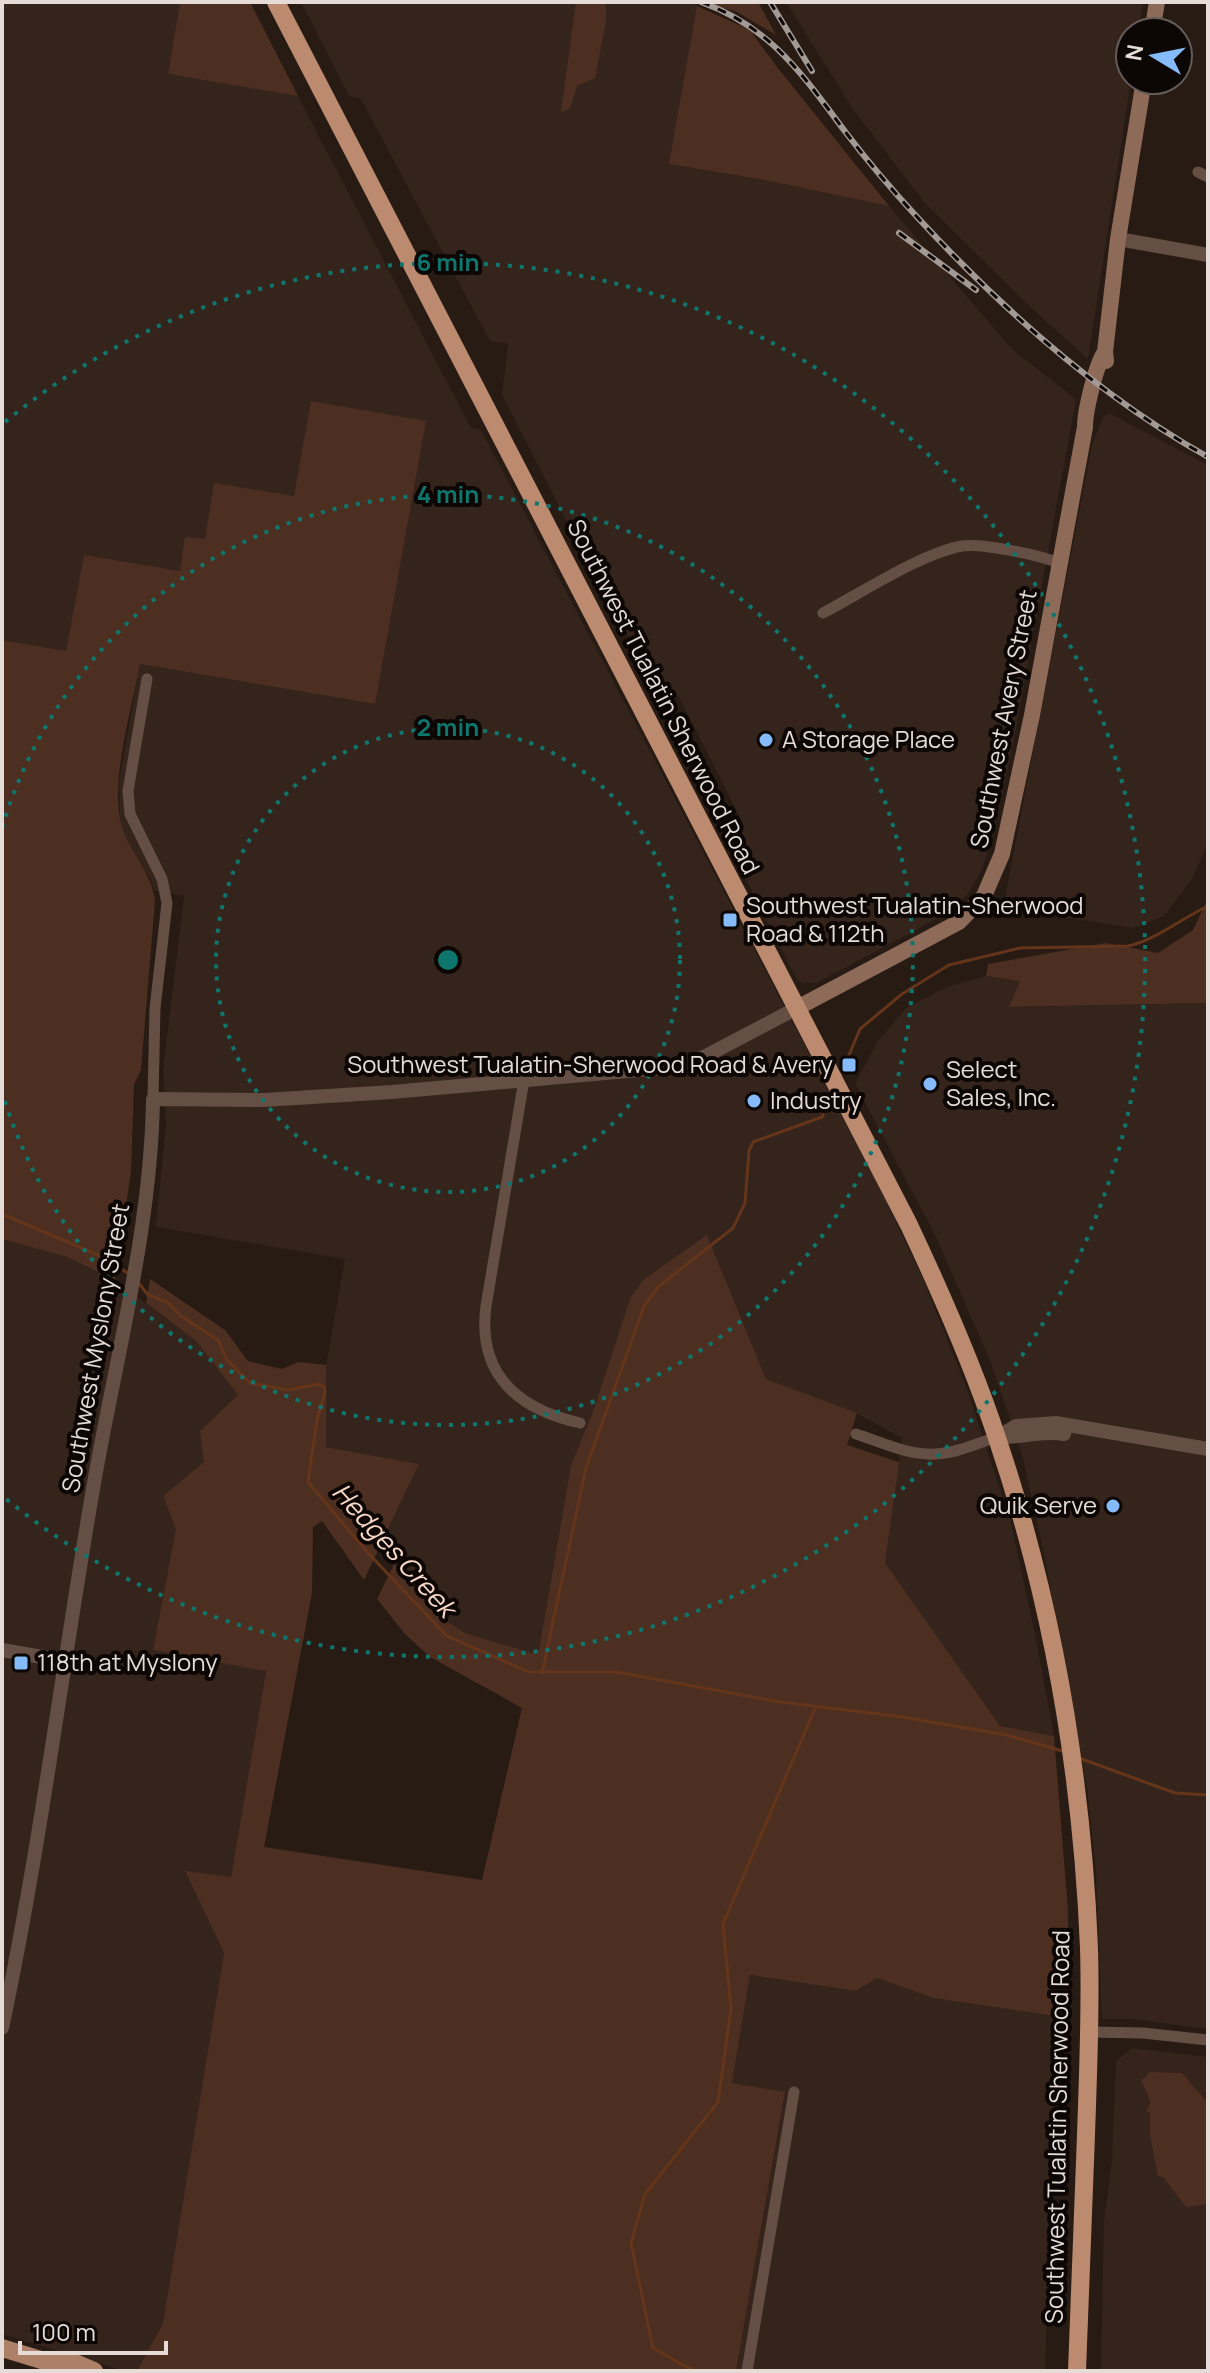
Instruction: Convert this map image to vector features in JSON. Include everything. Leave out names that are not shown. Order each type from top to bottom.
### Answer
[{"type":"highway","name":"Southwest Tualatin Sherwood Road","points":[[276,2],[926,1260],[997,1437],[1044,1606],[1066,1725],[1083,1868],[1089,2032],[1077,2371]]},
{"type":"main road","name":"Southwest Avery Street","points":[[797,1008],[949,929],[970,913],[984,896],[997,871],[1032,715],[1085,427],[1092,417],[1103,378],[1118,239],[1141,96]]},
{"type":"main road","points":[[2,2348],[55,2367],[68,2360],[94,2371]]},
{"type":"street","points":[[1118,239],[1208,255]]},
{"type":"street","points":[[823,613],[930,556],[960,546],[1044,557],[1059,563]]},
{"type":"street","name":"Southwest Myslony Street","points":[[2,2028],[102,1438],[143,1219],[153,1099],[155,1008],[167,903],[162,879],[139,838],[130,814],[128,791],[147,679]]},
{"type":"street","points":[[153,1099],[264,1100],[682,1065],[702,1058],[797,1008]]},
{"type":"street","points":[[524,1080],[484,1319],[488,1347],[501,1378],[512,1391],[539,1411],[580,1423]]},
{"type":"street","points":[[856,1434],[929,1454],[953,1451],[997,1437],[1016,1426],[1047,1423],[1208,1449]]},
{"type":"street","points":[[2,1650],[65,1661]]},
{"type":"street","points":[[1089,2032],[1143,2033],[1208,2040]]},
{"type":"street","points":[[747,2371],[794,2092]]},
{"type":"shaded area","points":[[2,2],[180,2],[168,74],[298,96],[471,428],[481,430],[881,1190],[923,1279],[967,1389],[1011,1523],[1054,1736],[1000,1726],[884,1563],[902,1438],[856,1413],[766,1379],[707,1235],[593,1412],[571,1465],[539,1650],[532,1653],[465,1633],[440,1617],[379,1549],[419,1464],[326,1447],[326,1365],[345,1259],[156,1227],[166,1125],[163,1070],[184,896],[154,890],[150,878],[126,841],[120,821],[119,782],[140,664],[375,704],[294,496],[205,540],[180,571],[84,556],[66,651],[2,640]]},
{"type":"shaded area","points":[[180,2],[250,2],[298,96],[168,74]]},
{"type":"shaded area","points":[[301,2],[698,2],[670,164],[889,206],[1012,349],[1076,399],[1013,744],[992,840],[981,871],[967,895],[949,912],[817,983],[802,983],[796,978],[725,838],[745,827],[678,695],[664,701],[502,395],[508,344],[490,341],[361,99],[349,96]]},
{"type":"shaded area","points":[[576,2],[603,2],[606,5],[606,21],[595,78],[577,86],[570,109],[561,112]]},
{"type":"shaded area","points":[[704,2],[758,2],[776,35],[737,12]]},
{"type":"shaded area","points":[[786,2],[1143,2],[1141,16],[1114,16],[1114,96],[1129,96],[1088,359],[1027,304],[923,201],[853,109]]},
{"type":"shaded area","points":[[697,6],[750,30],[889,206],[669,164]]},
{"type":"shaded area","points":[[311,401],[426,421],[375,704],[140,664],[120,766],[118,806],[124,833],[149,880],[155,901],[141,1070],[134,1084],[131,1172],[115,1280],[67,1257],[2,1239],[2,640],[66,651],[84,555],[180,571],[185,537],[205,539],[214,483],[294,496]]},
{"type":"shaded area","points":[[1109,413],[1208,465],[1208,843],[1192,879],[1164,916],[1134,928],[1003,908],[1092,445],[1103,417]]},
{"type":"shaded area","points":[[1208,898],[1208,1003],[1009,1007],[1020,981],[986,976],[988,964],[1106,943],[1158,953],[1193,930]]},
{"type":"shaded area","points":[[986,976],[1020,981],[1010,1007],[1208,1003],[1208,2029],[1132,2019],[1102,2019],[1096,1871],[1087,1787],[1045,1558],[1023,1458],[991,1363],[937,1239],[855,1083],[878,1041],[906,1008],[949,986]]},
{"type":"shaded area","points":[[707,1235],[766,1379],[857,1413],[847,1445],[899,1462],[885,1563],[1000,1726],[1054,1736],[1068,1910],[1068,2018],[933,1998],[877,1978],[856,1991],[750,1975],[732,2083],[785,2092],[736,2371],[137,2371],[163,2323],[224,1953],[185,1871],[231,1877],[266,1671],[153,1650],[176,1529],[163,1496],[204,1462],[200,1431],[238,1395],[197,1342],[146,1303],[150,1279],[225,1330],[248,1361],[282,1369],[298,1362],[326,1365],[326,1447],[419,1464],[364,1580],[322,1521],[313,1527],[312,1593],[264,1847],[482,1880],[522,1708],[430,1657],[405,1634],[377,1599],[394,1564],[440,1617],[465,1633],[532,1653],[539,1650],[571,1465],[593,1412],[630,1299],[643,1280]]},
{"type":"shaded area","points":[[2,1239],[67,1257],[115,1280],[197,1342],[239,1395],[200,1431],[205,1462],[163,1496],[177,1529],[153,1650],[266,1670],[231,1878],[185,1871],[224,1953],[163,2323],[137,2371],[124,2371],[2,2334]]},
{"type":"shaded area","points":[[750,1975],[856,1991],[877,1978],[933,1998],[1068,2018],[1053,2140],[1045,2371],[736,2371],[785,2093],[732,2083]]},
{"type":"shaded area","points":[[1132,2048],[1208,2057],[1208,2371],[1101,2371],[1104,2221],[1112,2160],[1116,2061]]},
{"type":"shaded area","points":[[1150,2072],[1182,2073],[1208,2103],[1208,2204],[1186,2207],[1163,2177],[1158,2176],[1150,2135],[1150,2112],[1146,2111],[1151,2102],[1141,2081]]},
{"type":"waterway","name":"Hedges Creek","points":[[841,1074],[860,1029],[902,994],[949,965],[1020,948],[1128,946],[1159,934],[1208,906]]},
{"type":"waterway","name":"Hedges Creek","points":[[542,1673],[586,1468],[644,1306],[658,1287],[733,1228],[745,1203],[749,1151],[753,1142],[822,1117],[832,1093]]},
{"type":"waterway","name":"Hedges Creek","points":[[2,1214],[105,1258],[129,1274]]},
{"type":"waterway","name":"Hedges Creek","points":[[137,1281],[148,1295],[167,1302],[181,1316],[218,1340],[227,1360],[250,1383],[288,1390],[319,1384],[324,1387],[308,1482],[368,1553],[447,1636],[529,1672],[617,1672],[780,1702],[896,1716],[1007,1735],[1062,1751]]},
{"type":"waterway","points":[[694,2371],[653,2348],[631,2243],[645,2194],[718,2102],[731,2009],[723,1924],[816,1706]]},
{"type":"waterway","name":"Hedges Creek","points":[[1079,1758],[1175,1793],[1208,1795]]},
{"type":"railway","points":[[701,2],[748,25],[784,56],[899,198],[1018,318],[1090,379],[1208,457]]},
{"type":"railway","points":[[770,2],[812,71]]},
{"type":"railway","points":[[899,233],[976,290]]},
{"type":"place","name":"A Storage Place","points":[[766,740]]},
{"type":"place","name":"Southwest Tualatin-Sherwood Road & 112th","points":[[730,920]]},
{"type":"place","name":"Southwest Tualatin-Sherwood Road & Avery","points":[[849,1065]]},
{"type":"place","name":"Select Sales, Inc.","points":[[930,1084]]},
{"type":"place","name":"Industry","points":[[754,1101]]},
{"type":"place","name":"Quik Serve","points":[[1113,1506]]},
{"type":"place","name":"118th at Myslony","points":[[21,1663]]}]
